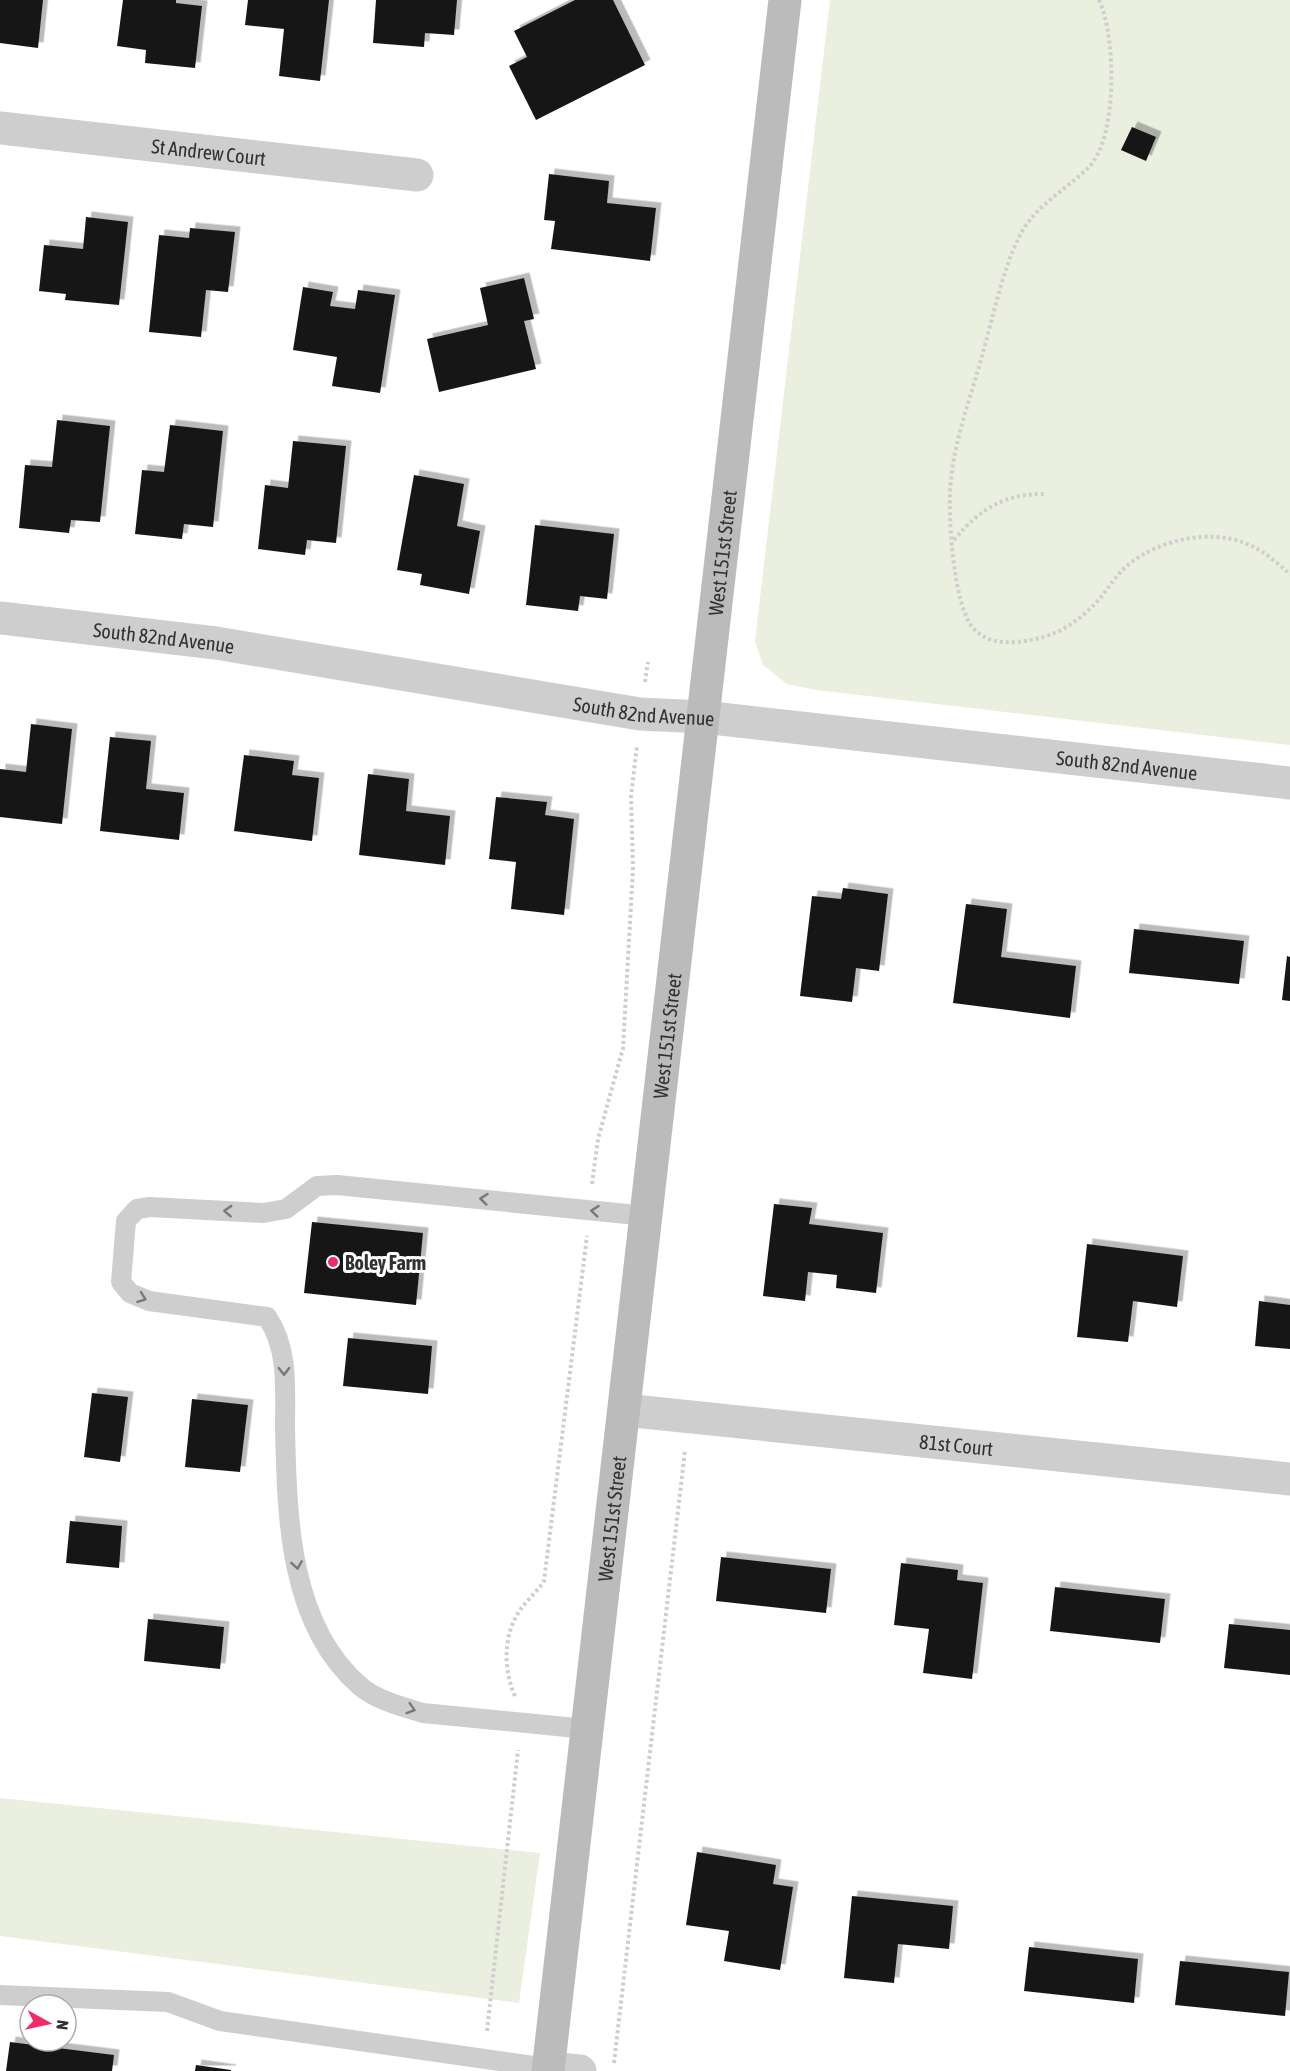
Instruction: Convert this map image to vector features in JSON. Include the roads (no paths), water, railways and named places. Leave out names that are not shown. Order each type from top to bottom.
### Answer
[{"type":"street","name":"West 151st Street","points":[[548,2069],[785,0]]},
{"type":"street","name":"St Andrew Court","points":[[0,128],[417,175]]},
{"type":"street","name":"South 82nd Avenue","points":[[0,618],[216,643],[640,714],[704,717],[1290,783]]},
{"type":"street","name":"81st Court","points":[[624,1410],[1290,1479]]},
{"type":"street","points":[[548,2069],[580,2071]]},
{"type":"lane","points":[[587,1729],[423,1713],[397,1705],[361,1687],[342,1666],[318,1632],[300,1584],[286,1498],[284,1359],[277,1330],[267,1317],[149,1301],[130,1293],[122,1282],[126,1221],[137,1209],[150,1207],[263,1213],[286,1209],[317,1186],[337,1185],[647,1216]]},
{"type":"lane","points":[[0,1995],[168,2002],[220,2021],[548,2069]]},
{"type":"place","name":"Boley Farm","points":[[333,1262]]}]
